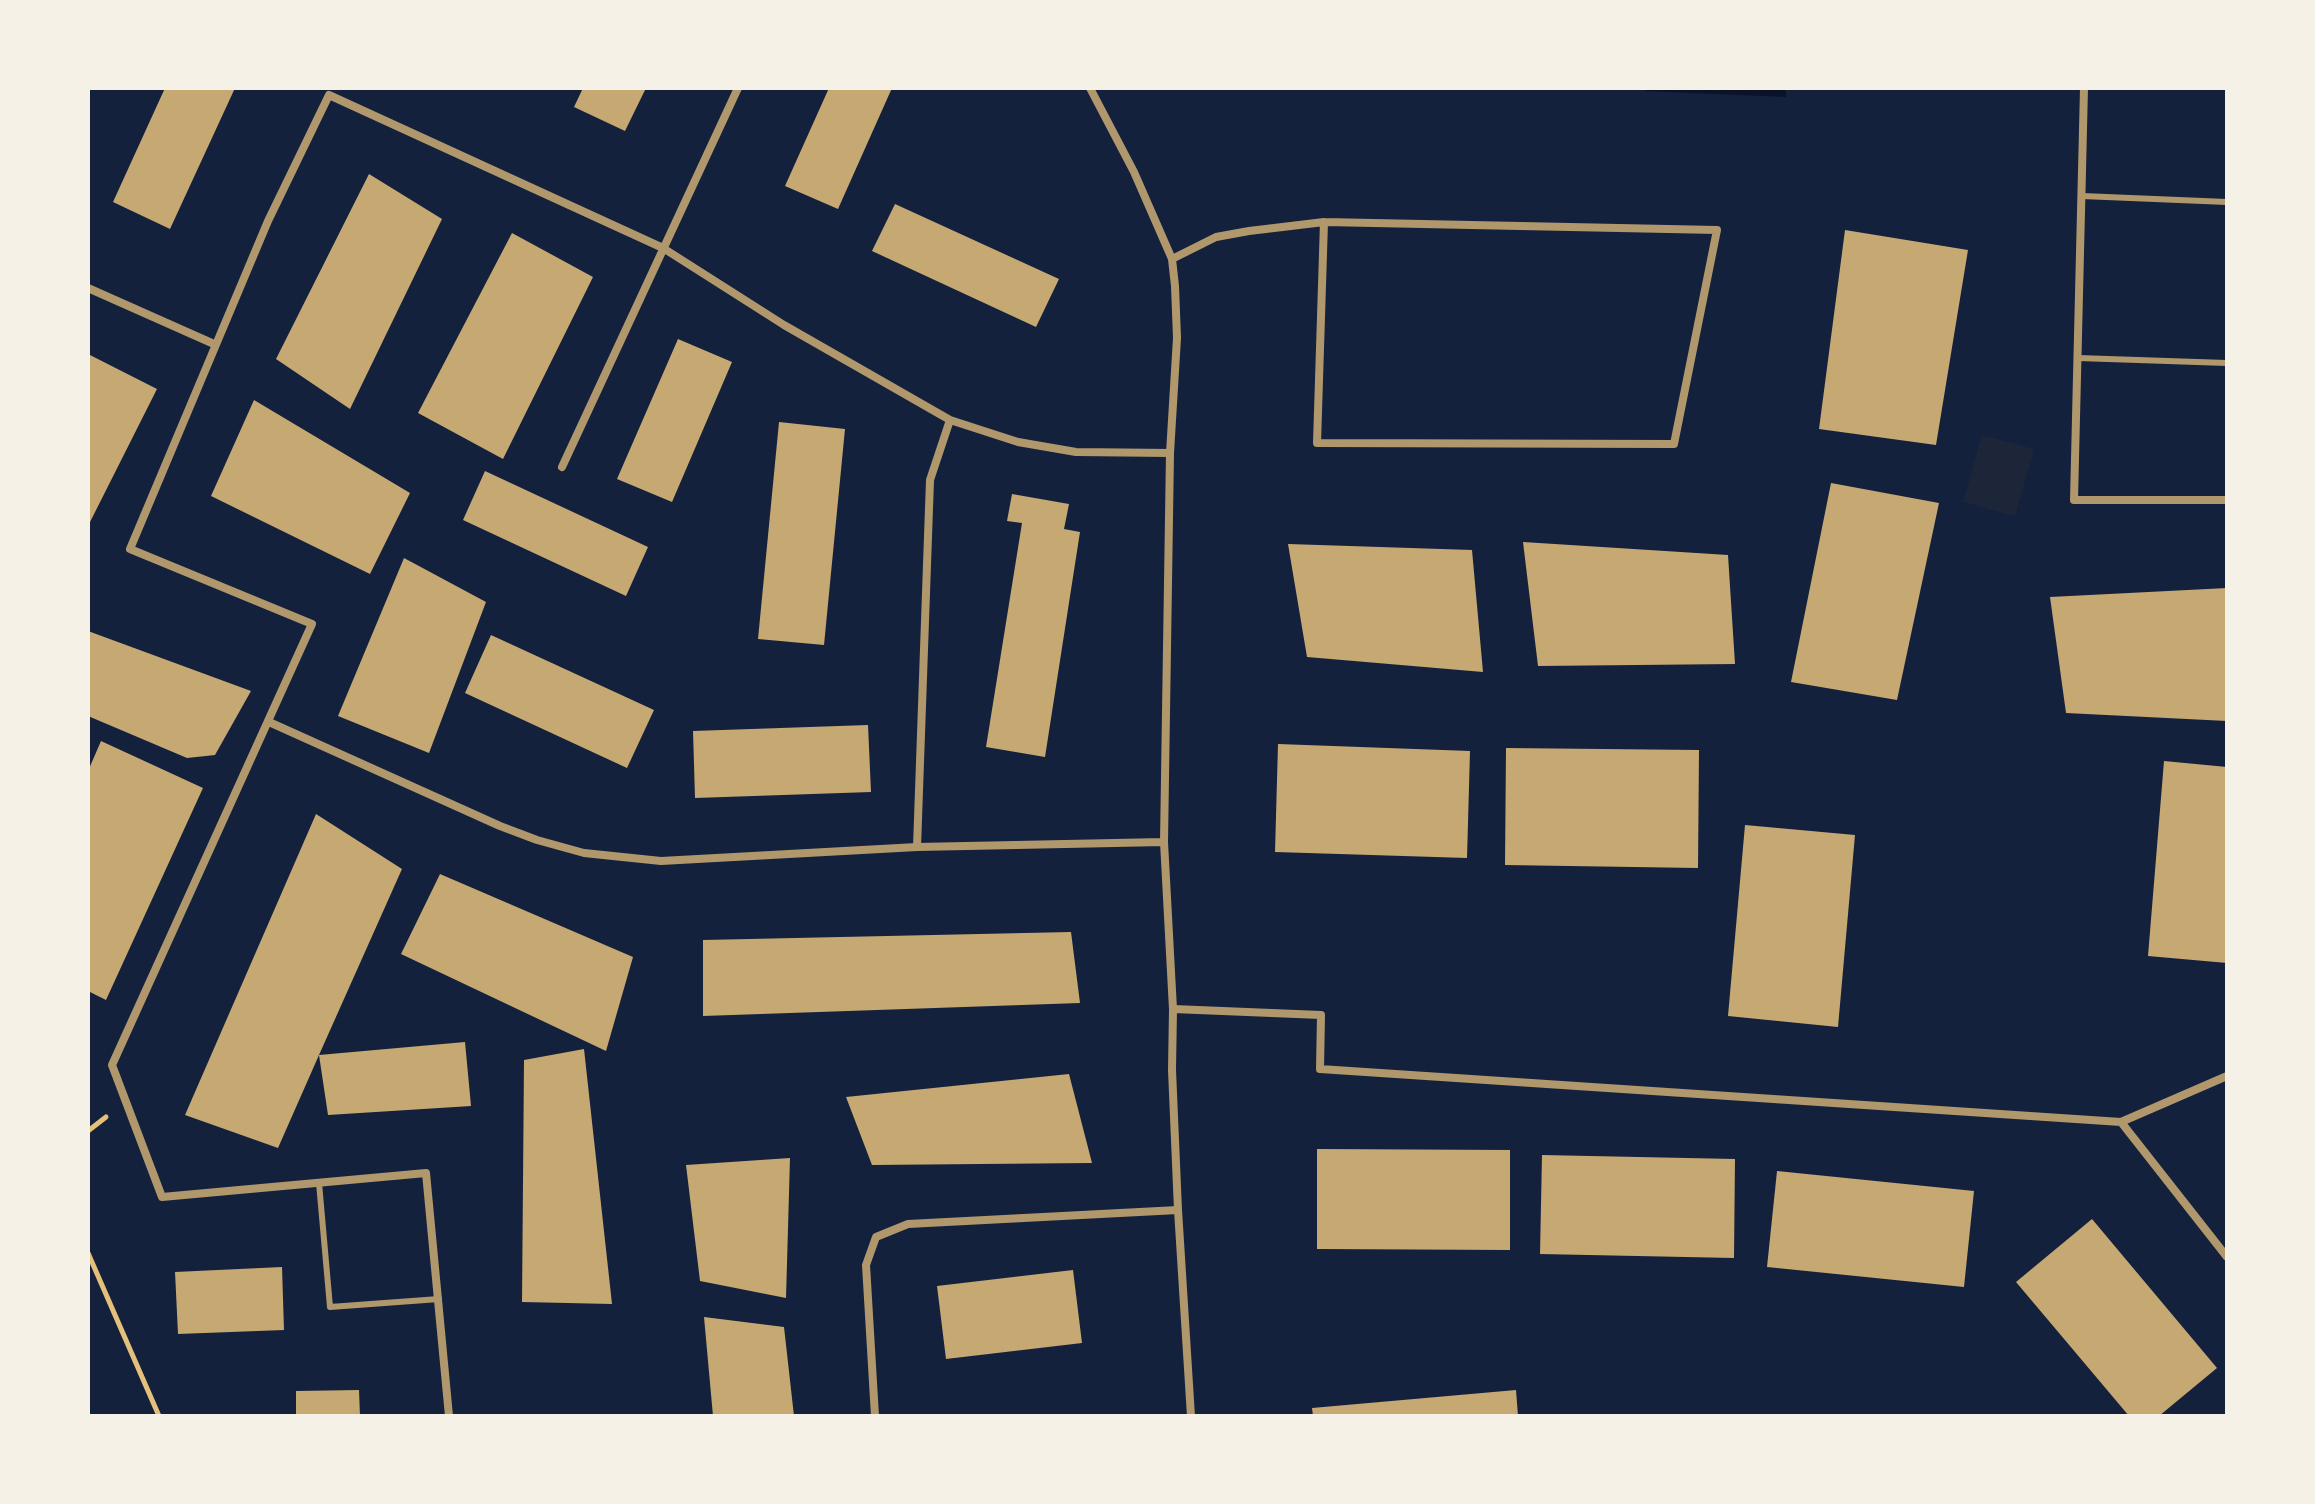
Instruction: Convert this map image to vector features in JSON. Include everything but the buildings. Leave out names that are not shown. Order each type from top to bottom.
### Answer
[{"type":"street","points":[[562,467],[738,88]]},
{"type":"street","points":[[1090,88],[1134,172],[1172,259],[1177,338],[1170,453],[1164,842],[1173,1009],[1172,1070],[1178,1210],[1191,1416]]},
{"type":"street","points":[[2084,88],[2074,500],[2227,500]]},
{"type":"street","points":[[449,1416],[426,1173],[162,1197],[112,1065],[312,624],[130,549],[214,344],[268,221],[329,95],[663,248],[784,325],[950,420],[1018,442],[1076,452],[1170,453]]},
{"type":"street","points":[[1172,259],[1216,237],[1324,222],[1717,230],[1674,444],[1317,443],[1324,222]]},
{"type":"street","points":[[88,288],[214,344]]},
{"type":"street","points":[[917,847],[930,480],[950,420]]},
{"type":"street","points":[[269,722],[500,826],[584,853],[661,861],[917,847],[1164,842]]},
{"type":"street","points":[[1173,1009],[1321,1015],[1320,1069],[2121,1122],[2227,1076]]},
{"type":"street","points":[[2121,1122],[2227,1257]]},
{"type":"street","points":[[875,1416],[866,1265],[876,1237],[908,1224],[1178,1210]]},
{"type":"lane","points":[[2082,196],[2227,202]]},
{"type":"lane","points":[[2078,358],[2227,363]]},
{"type":"lane","points":[[319,1183],[330,1307],[439,1299]]},
{"type":"path","points":[[88,1253],[159,1416]]},
{"type":"shaded area","points":[[1645,88],[1786,88],[1786,97],[1645,91]]},
{"type":"shaded area","points":[[1982,435],[2034,449],[2015,516],[1963,502]]}]
